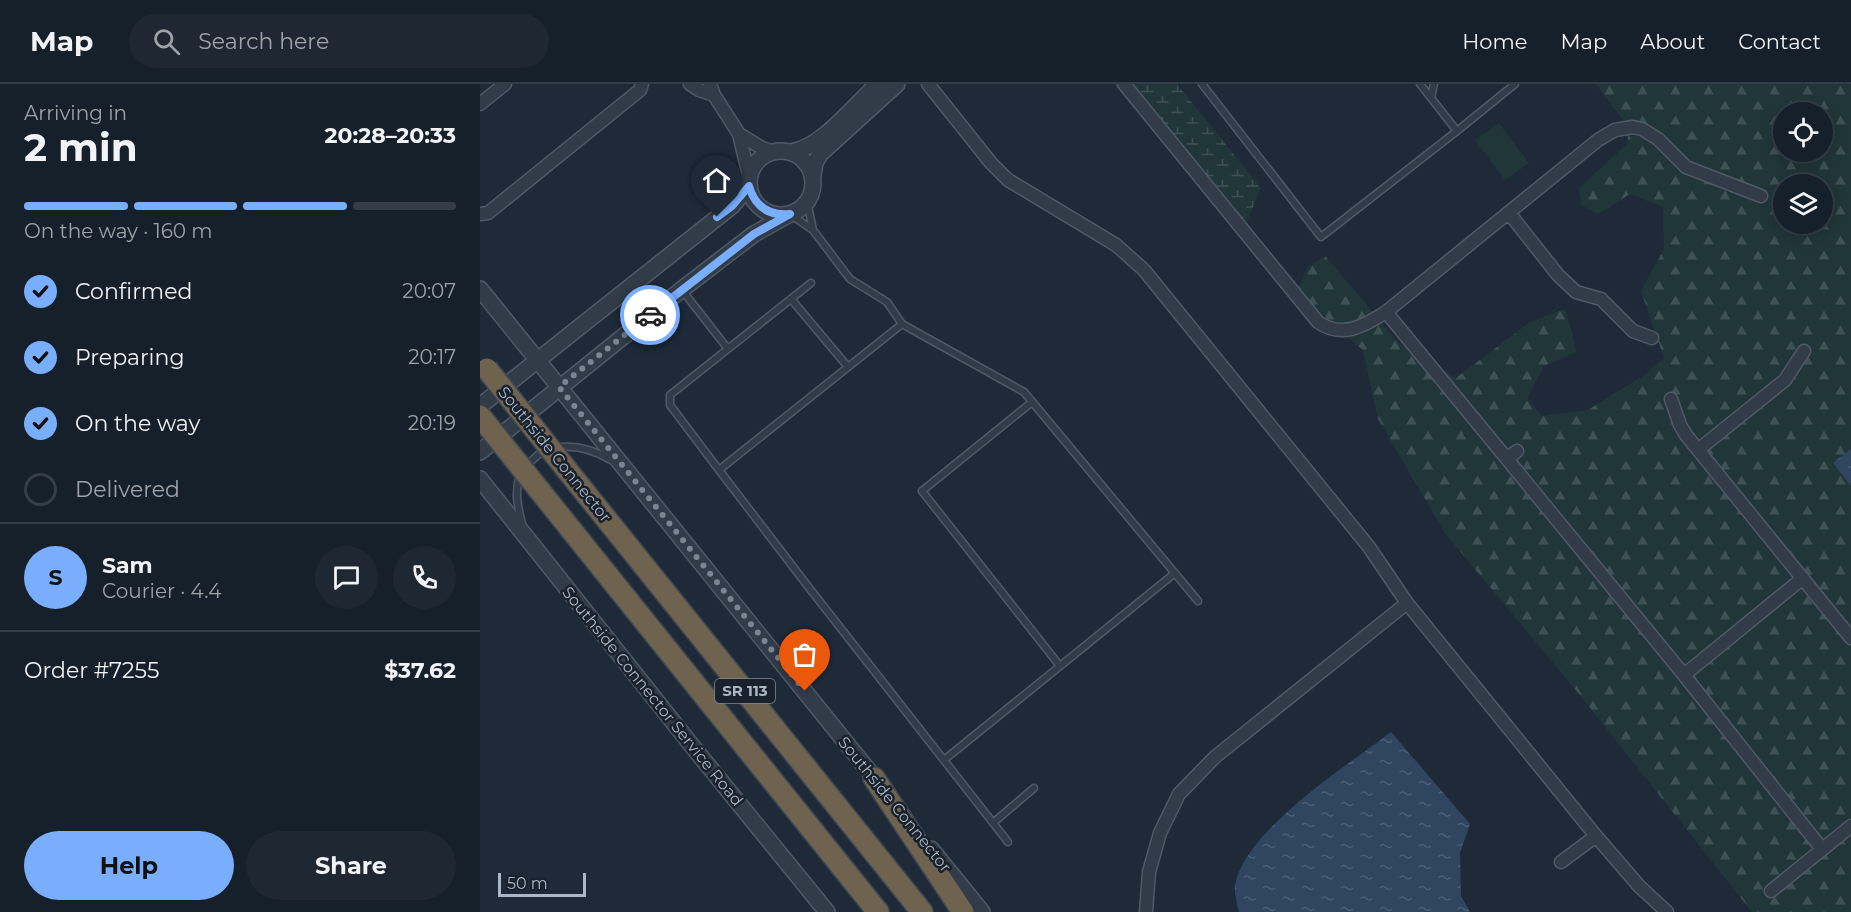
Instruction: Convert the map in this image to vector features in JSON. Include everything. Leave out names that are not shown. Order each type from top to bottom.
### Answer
[{"type":"highway","name":"Southside Connector","points":[[484,364],[922,912]]},
{"type":"highway","name":"Southside Connector","points":[[480,416],[878,912]]},
{"type":"highway","points":[[874,778],[963,912]]},
{"type":"street","points":[[481,100],[505,84]]},
{"type":"street","points":[[480,214],[488,213],[640,90],[642,84]]},
{"type":"street","points":[[690,84],[699,90],[712,89],[739,134],[752,195],[763,209],[772,213],[790,214]]},
{"type":"street","points":[[739,134],[762,148],[774,152],[800,151],[816,141],[878,84]]},
{"type":"street","points":[[480,452],[681,290],[754,234],[790,214],[807,201],[813,185],[815,163],[820,154],[897,84]]},
{"type":"street","points":[[928,84],[991,163],[1008,180],[1116,244],[1144,270],[1369,547],[1407,603],[1596,836],[1639,886],[1667,912]]},
{"type":"street","points":[[1124,84],[1318,322],[1327,329],[1347,331],[1365,325],[1386,312],[1598,140],[1616,130],[1641,129],[1658,139],[1686,167],[1761,196]]},
{"type":"street","points":[[480,406],[732,206],[750,183],[754,165],[774,152]]},
{"type":"street","points":[[791,152],[805,161],[813,177]]},
{"type":"street","points":[[1509,213],[1558,275],[1576,292],[1601,299],[1634,331],[1652,338]]},
{"type":"street","name":"Southside Connector","points":[[480,289],[982,912]]},
{"type":"street","points":[[1386,312],[1512,455],[1822,849]]},
{"type":"street","points":[[1698,450],[1785,380],[1804,351]]},
{"type":"street","points":[[1671,399],[1680,425],[1698,450],[1851,638]]},
{"type":"street","name":"Southside Connector Service Road","points":[[480,479],[827,912]]},
{"type":"street","points":[[1684,675],[1803,578]]},
{"type":"street","points":[[1146,912],[1149,872],[1160,833],[1179,794],[1215,758],[1407,603]]},
{"type":"street","points":[[1771,891],[1851,826]]},
{"type":"street","points":[[1561,862],[1596,836]]},
{"type":"lane","points":[[1202,84],[1321,237],[1515,84]]},
{"type":"lane","points":[[1419,84],[1457,131]]},
{"type":"lane","points":[[1431,98],[1434,84]]},
{"type":"lane","points":[[807,201],[813,230]]},
{"type":"lane","points":[[790,214],[813,230],[850,279],[887,302],[902,324],[1024,392],[1198,601]]},
{"type":"lane","points":[[811,284],[670,395],[670,405],[1008,842]]},
{"type":"lane","points":[[681,290],[728,349]]},
{"type":"lane","points":[[791,299],[848,367]]},
{"type":"lane","points":[[719,470],[902,324]]},
{"type":"lane","points":[[1032,402],[922,491],[1060,666]]},
{"type":"lane","points":[[525,536],[517,503],[519,477],[528,463],[540,453],[558,447],[573,446],[599,454],[625,468]]},
{"type":"lane","points":[[944,760],[1174,573]]},
{"type":"lane","points":[[993,823],[1034,788]]},
{"type":"green space","points":[[1114,84],[1177,84],[1261,188],[1244,229]]},
{"type":"green space","points":[[1596,84],[1851,84],[1851,912],[1752,912],[1579,694],[1445,533],[1378,419],[1363,350],[1330,322],[1298,289],[1308,267],[1325,256],[1400,344],[1456,378],[1530,322],[1565,309],[1576,352],[1544,366],[1527,398],[1541,416],[1588,410],[1643,376],[1664,358],[1641,291],[1664,249],[1663,207],[1630,194],[1598,214],[1581,205],[1579,188],[1627,144],[1629,128]]},
{"type":"green space","points":[[1499,123],[1529,163],[1505,180],[1475,140]]},
{"type":"water","points":[[1851,449],[1851,486],[1833,463]]},
{"type":"water","points":[[1391,732],[1470,824],[1460,853],[1461,896],[1470,912],[1239,912],[1235,885],[1243,864],[1258,843],[1277,821],[1301,800]]},
{"type":"way so far","points":[[650,315],[559,387],[805,691]]},
{"type":"route","points":[[650,315],[754,234],[790,214],[781,215],[763,209],[756,203],[749,186],[732,206],[717,217]]}]
